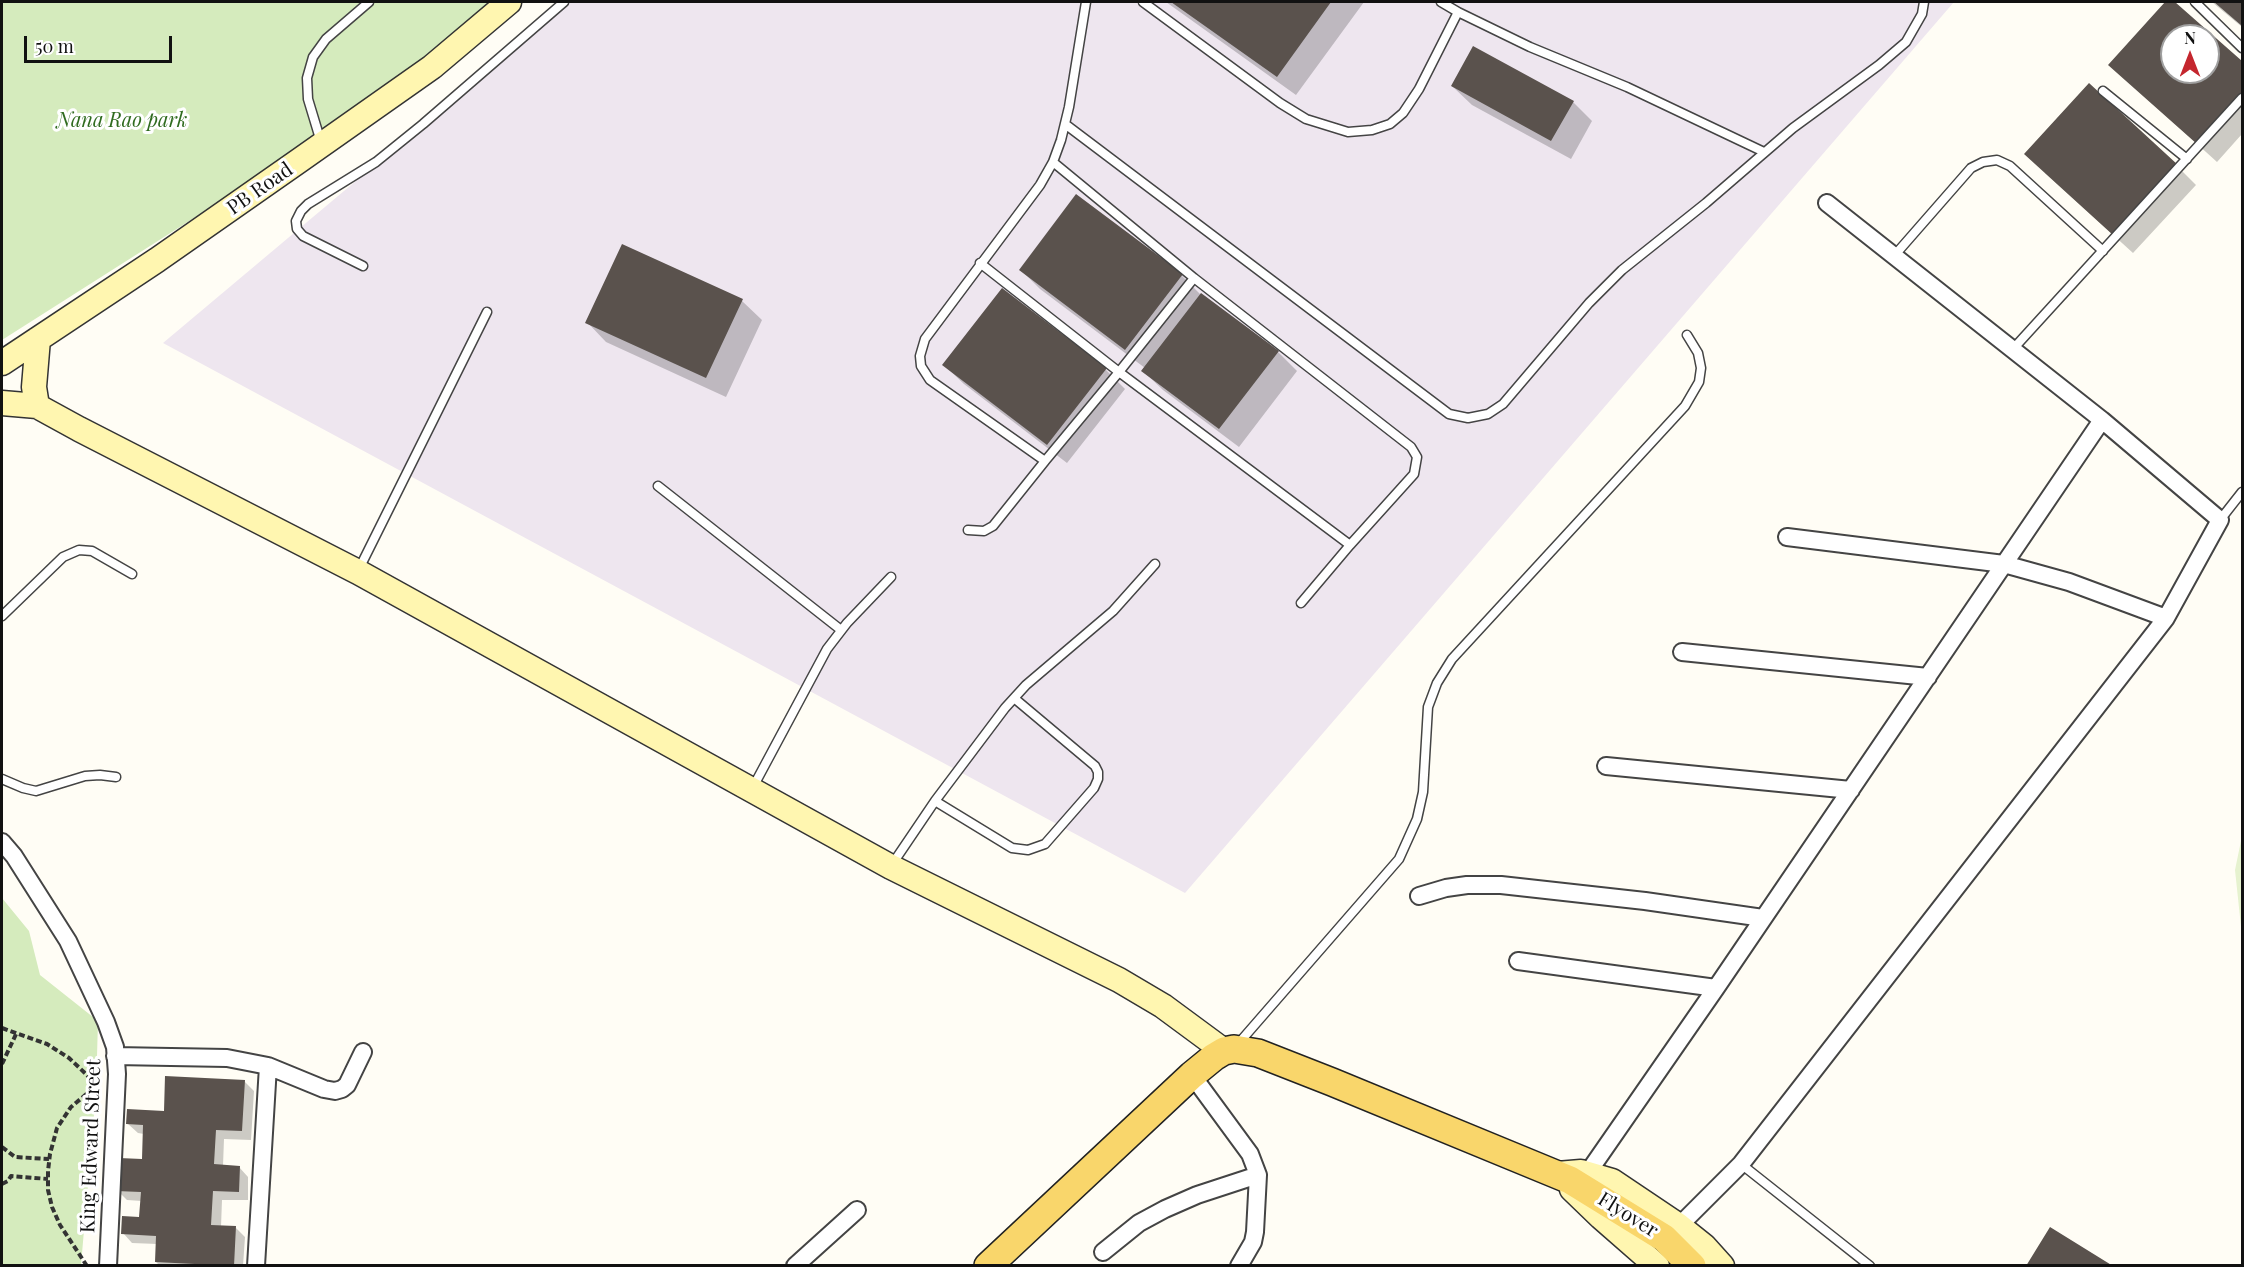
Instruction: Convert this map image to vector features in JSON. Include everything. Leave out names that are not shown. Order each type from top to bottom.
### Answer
[{"type":"main road","points":[[988,1266],[1192,1075],[1229,1050]]},
{"type":"main road","name":"Flyover","points":[[1229,1050],[1258,1053],[1557,1174],[1589,1182],[1664,1238],[1692,1266]]},
{"type":"street","name":"PB Road","points":[[2,363],[157,260],[432,67],[508,2]]},
{"type":"street","points":[[1679,1226],[1741,1164],[2166,618],[2220,520],[2102,420],[1827,203]]},
{"type":"street","points":[[37,406],[34,387],[38,339]]},
{"type":"street","points":[[2,403],[37,406],[358,572],[891,867],[1119,980],[1229,1050]]},
{"type":"street","points":[[1589,1182],[1763,918],[2102,420]]},
{"type":"street","points":[[1787,537],[2004,564],[2069,582],[2166,618]]},
{"type":"street","points":[[1682,652],[1928,677]]},
{"type":"street","points":[[1606,766],[1851,790]]},
{"type":"street","name":"King Edward Street","points":[[2,842],[14,856],[68,941],[106,1022],[115,1047],[117,1079],[108,1266]]},
{"type":"street","points":[[1419,896],[1467,885],[1501,885],[1645,901],[1763,918]]},
{"type":"street","points":[[1518,961],[1716,988]]},
{"type":"street","points":[[115,1056],[227,1058],[268,1066],[324,1089],[335,1091],[347,1085],[363,1052]]},
{"type":"street","points":[[256,1266],[268,1066]]},
{"type":"street","points":[[1192,1075],[1250,1154],[1258,1175],[1255,1232],[1249,1250],[1239,1266]]},
{"type":"street","points":[[1557,1174],[1647,1262]]},
{"type":"street","points":[[1102,1252],[1139,1223],[1165,1209],[1197,1195],[1258,1175]]},
{"type":"street","points":[[1589,1182],[1612,1181],[1679,1226],[1704,1246],[1722,1266]]},
{"type":"street","points":[[795,1266],[857,1210]]},
{"type":"lane","points":[[322,145],[308,99],[307,78],[313,57],[326,39],[369,2]]},
{"type":"lane","points":[[363,266],[303,236],[297,229],[296,221],[301,211],[308,204],[376,162],[564,2]]},
{"type":"lane","points":[[1045,461],[930,380],[921,366],[920,356],[925,339],[1040,185],[1053,162],[1065,124],[1086,2]]},
{"type":"lane","points":[[1143,2],[1280,103],[1306,119],[1348,132],[1372,130],[1390,124],[1403,113],[1419,89],[1458,12]]},
{"type":"lane","points":[[1441,2],[1530,47],[1662,103],[1764,152]]},
{"type":"lane","points":[[1065,124],[1449,414],[1468,418],[1488,414],[1503,404],[1589,303],[1614,279],[1793,128],[1879,65],[1906,42],[1922,14],[1924,2]]},
{"type":"lane","points":[[2195,2],[2242,48]]},
{"type":"lane","points":[[2103,91],[2187,159]]},
{"type":"lane","points":[[2013,349],[2242,98]]},
{"type":"lane","points":[[1894,256],[1971,168],[1983,162],[1997,160],[2010,166],[2103,251]]},
{"type":"lane","points":[[1053,162],[1194,278],[1412,447],[1417,457],[1414,474],[1301,603]]},
{"type":"lane","points":[[980,263],[1119,372],[1350,545]]},
{"type":"lane","points":[[968,530],[984,531],[993,526],[1194,278]]},
{"type":"lane","points":[[358,572],[487,312]]},
{"type":"lane","points":[[1229,1050],[1399,859],[1417,819],[1423,792],[1428,706],[1437,683],[1452,659],[1685,406],[1699,382],[1701,368],[1698,353],[1687,335]]},
{"type":"lane","points":[[658,486],[842,630]]},
{"type":"lane","points":[[2220,520],[2242,492]]},
{"type":"lane","points":[[2,616],[63,557],[79,550],[92,551],[132,574]]},
{"type":"lane","points":[[891,867],[935,801],[1014,698],[1061,654],[1099,624],[1155,564]]},
{"type":"lane","points":[[752,790],[827,649],[891,577]]},
{"type":"lane","points":[[935,801],[1012,848],[1028,850],[1045,844],[1094,788],[1098,779],[1095,766],[1014,698]]},
{"type":"lane","points":[[2,778],[23,788],[36,791],[85,776],[116,777]]},
{"type":"lane","points":[[1741,1164],[1870,1266]]},
{"type":"path","points":[[2,1028],[47,1044],[69,1058],[98,1088]]},
{"type":"path","points":[[2,1064],[17,1032]]},
{"type":"path","points":[[87,1266],[60,1225],[52,1207],[48,1179],[49,1159],[57,1128],[70,1107],[90,1091],[117,1079]]},
{"type":"path","points":[[2,1147],[15,1157],[49,1159]]},
{"type":"path","points":[[2,1184],[11,1176],[48,1179]]},
{"type":"shaded area","points":[[569,2],[1954,2],[1185,893],[163,343]]},
{"type":"green space","name":"Nana Rao park","points":[[2,2],[508,2],[441,61],[2,340]]},
{"type":"green space","points":[[2242,836],[2242,936],[2235,870]]},
{"type":"green space","points":[[2,898],[29,931],[40,975],[98,1021],[96,1091],[81,1265],[2,1265]]},
{"type":"building","points":[[1171,2],[1331,2],[1277,77]]},
{"type":"building","points":[[2165,2],[2175,2],[2200,24],[2160,24],[2160,84],[2220,84],[2220,42],[2242,61],[2242,93],[2197,144],[2108,65]]},
{"type":"building","points":[[2214,2],[2242,2],[2242,26]]},
{"type":"building","points":[[1473,46],[1574,101],[1551,141],[1451,86]]},
{"type":"building","points":[[2089,83],[2178,165],[2113,235],[2024,154]]},
{"type":"building","points":[[1076,194],[1183,274],[1125,350],[1019,270]]},
{"type":"building","points":[[622,244],[743,299],[706,378],[585,323]]},
{"type":"building","points":[[1002,288],[1107,368],[1047,445],[942,365]]},
{"type":"building","points":[[1201,293],[1279,351],[1219,429],[1141,371]]},
{"type":"building","points":[[165,1076],[245,1080],[242,1131],[216,1130],[214,1164],[240,1166],[239,1192],[213,1191],[211,1225],[236,1226],[234,1266],[155,1262],[156,1236],[121,1234],[122,1216],[139,1217],[141,1192],[116,1191],[119,1158],[142,1159],[143,1125],[126,1124],[127,1109],[164,1111]]},
{"type":"building","points":[[2050,1227],[2113,1266],[2026,1266]]}]
